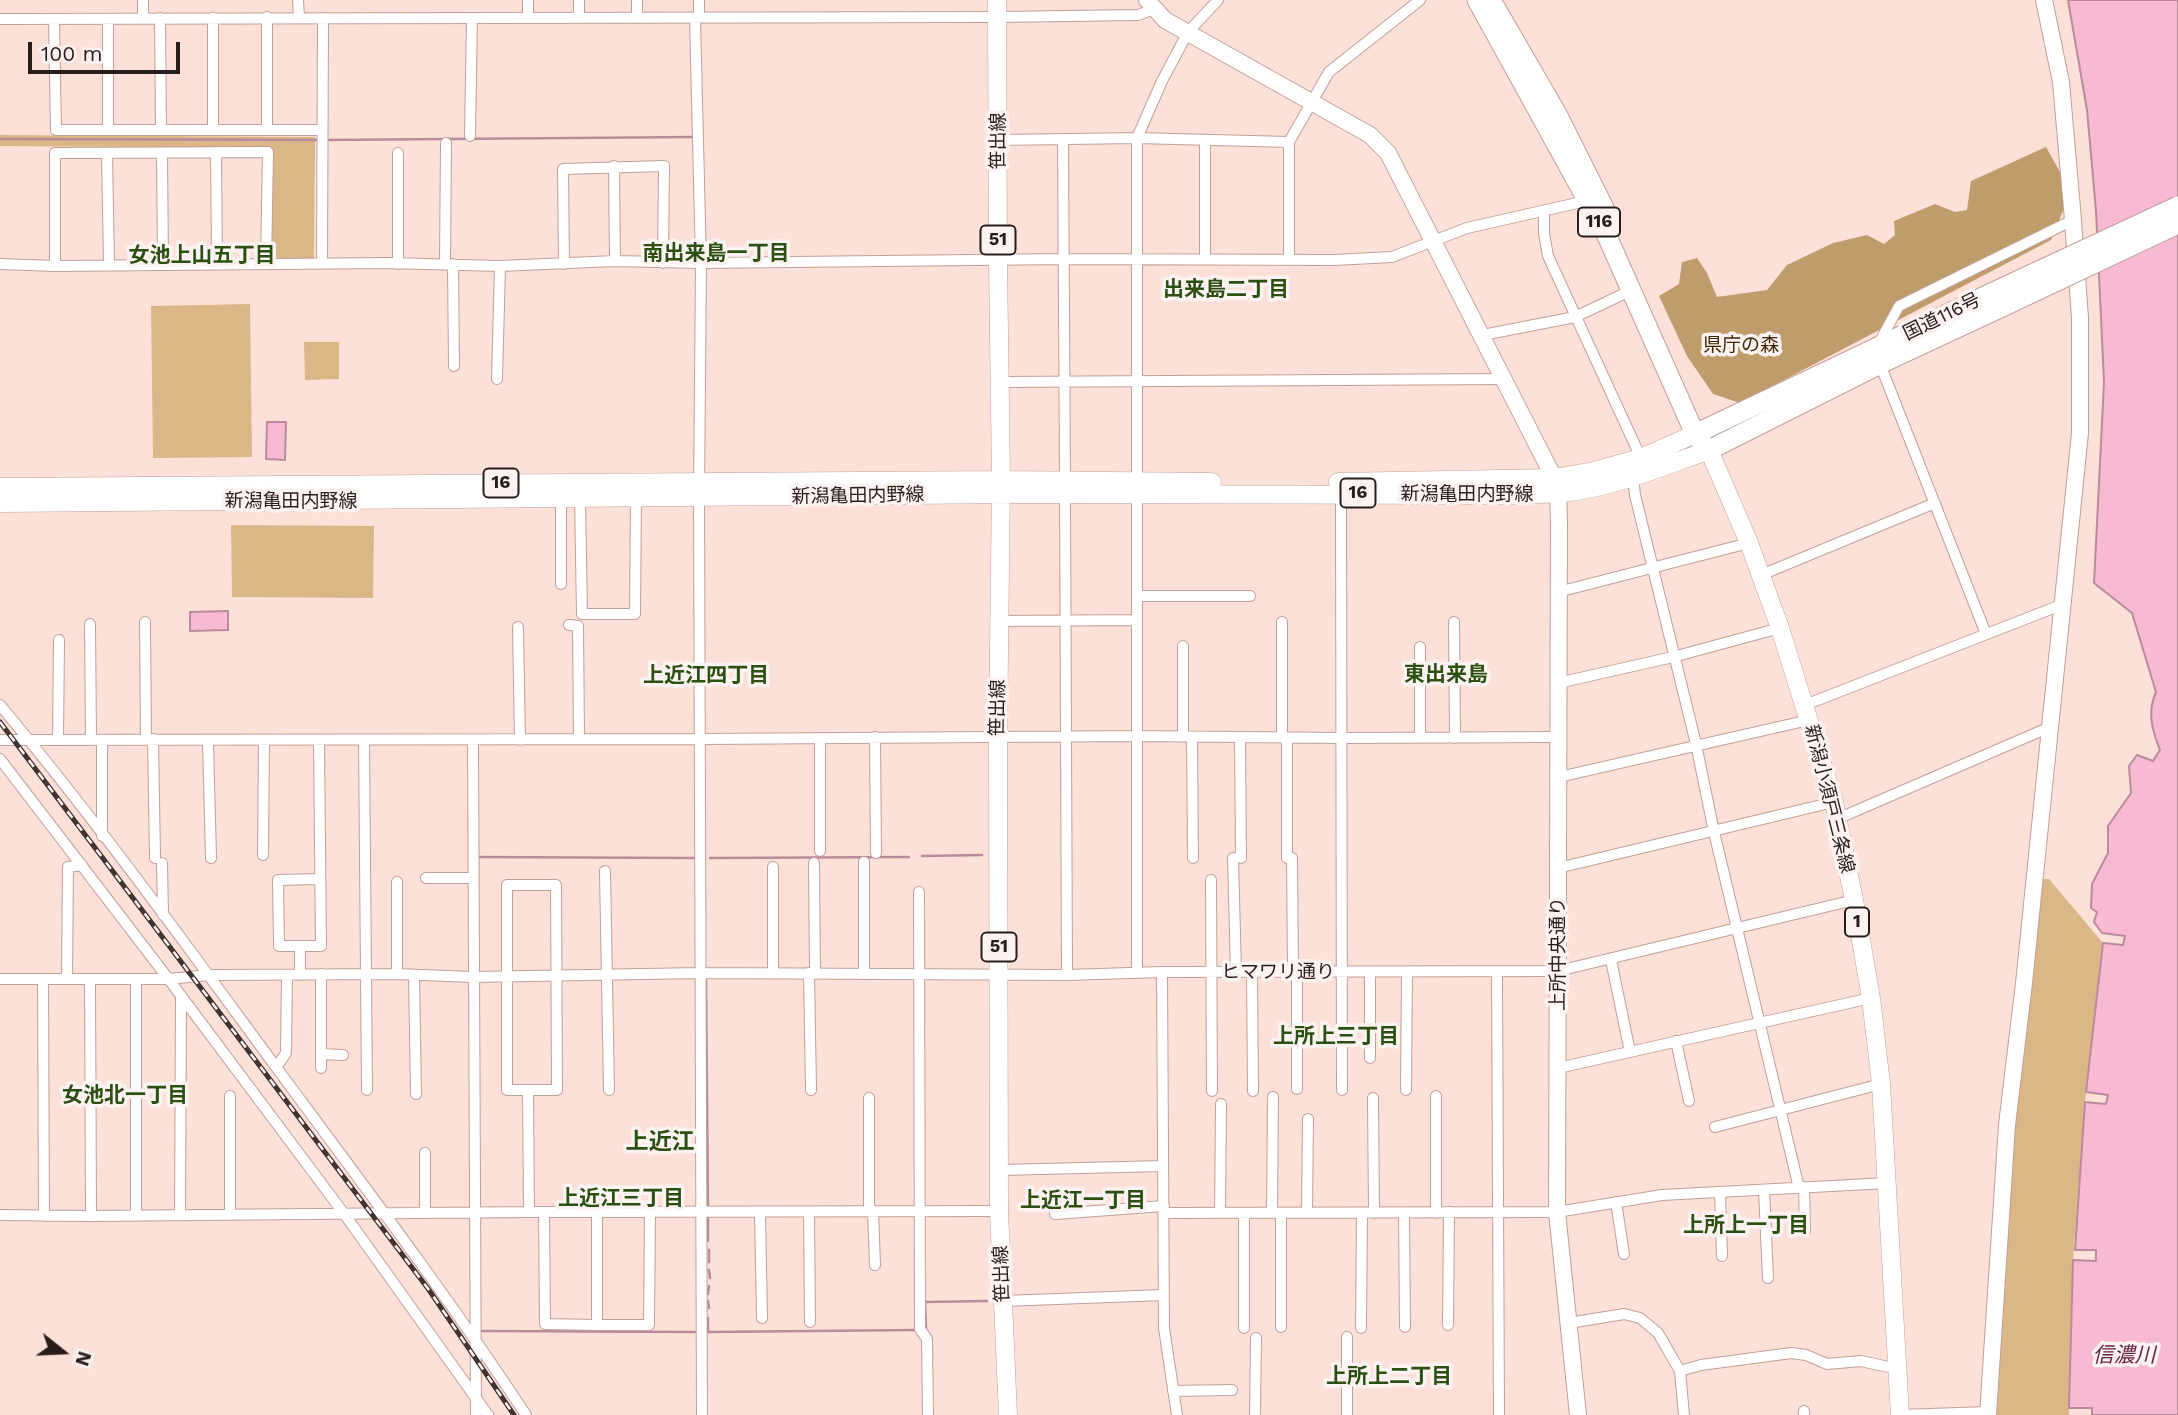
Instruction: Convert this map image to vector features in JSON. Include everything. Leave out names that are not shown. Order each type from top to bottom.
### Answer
[{"type":"highway","name":"116","points":[[1476,0],[1607,236],[1709,450]]},
{"type":"highway","name":"116","points":[[1490,0],[1568,136],[1655,312],[1701,432]]},
{"type":"highway","name":"国道116号","points":[[1709,450],[1878,357],[2178,206]]},
{"type":"highway","name":"国道116号","points":[[1993,301],[2178,224]]},
{"type":"highway","name":"国道116号","points":[[1701,432],[1878,357]]},
{"type":"main road","name":"笹出線","points":[[998,9],[1001,382],[998,736],[999,1211],[1008,1415]]},
{"type":"main road","name":"新潟亀田内野線","points":[[0,487],[699,490],[1001,487],[1515,495],[1641,458],[1701,432]]},
{"type":"main road","name":"新潟亀田内野線","points":[[1136,488],[1247,483],[1556,485],[1633,477],[1709,450]]},
{"type":"main road","name":"新潟小須戸三条線","points":[[1709,450],[1749,542],[1780,628],[1835,811],[1854,900],[1871,998],[1881,1084],[1900,1415]]},
{"type":"main road","name":"新潟亀田内野線","points":[[0,503],[636,498],[699,490]]},
{"type":"street","points":[[143,0],[143,18]]},
{"type":"street","points":[[298,0],[299,18]]},
{"type":"street","points":[[528,0],[528,18]]},
{"type":"street","points":[[579,0],[579,18]]},
{"type":"street","points":[[637,0],[637,18]]},
{"type":"street","points":[[699,0],[702,1415]]},
{"type":"street","points":[[1137,972],[1137,138],[1162,81],[1188,32],[1218,0]]},
{"type":"street","points":[[1289,260],[1289,142],[1329,72],[1420,0]]},
{"type":"street","points":[[1900,1415],[1988,1414],[2007,1125],[2080,433],[2080,318],[2073,220],[2061,82],[2044,0]]},
{"type":"street","points":[[0,19],[697,18],[998,9],[1139,15],[1151,5],[1165,20],[1370,135],[1388,153],[1483,335],[1556,485]]},
{"type":"street","points":[[267,17],[267,130]]},
{"type":"street","points":[[160,18],[161,130]]},
{"type":"street","points":[[213,18],[213,130]]},
{"type":"street","points":[[322,264],[323,18]]},
{"type":"street","points":[[470,136],[472,18]]},
{"type":"street","points":[[54,19],[56,131],[267,130],[322,133]]},
{"type":"street","points":[[107,129],[108,19]]},
{"type":"street","points":[[998,140],[1137,138],[1289,142]]},
{"type":"street","points":[[1063,139],[1067,975]]},
{"type":"street","points":[[1205,140],[1205,260]]},
{"type":"street","points":[[446,143],[454,366]]},
{"type":"street","points":[[216,152],[217,265]]},
{"type":"street","points":[[55,266],[55,153],[268,152],[266,264]]},
{"type":"street","points":[[107,153],[109,264]]},
{"type":"street","points":[[162,153],[163,265]]},
{"type":"street","points":[[398,153],[398,264]]},
{"type":"street","points":[[564,264],[563,169],[614,166],[664,166],[663,263]]},
{"type":"street","points":[[614,166],[615,261]]},
{"type":"street","points":[[0,264],[449,264],[500,267],[615,261],[701,263],[1064,259],[1289,260],[1392,257],[1466,228],[1586,201]]},
{"type":"street","points":[[1545,212],[1544,233],[1548,256],[1641,458]]},
{"type":"street","points":[[1986,634],[1878,357],[1899,306],[2073,220]]},
{"type":"street","points":[[497,379],[500,267]]},
{"type":"street","points":[[1483,335],[1575,317],[1632,290]]},
{"type":"street","points":[[1001,382],[1504,379]]},
{"type":"street","points":[[1633,477],[1714,832],[1801,1187],[1805,1231]]},
{"type":"street","name":"上所中央通り","points":[[1556,485],[1559,737],[1557,1212],[1578,1415]]},
{"type":"street","points":[[1341,493],[1342,1090]]},
{"type":"street","points":[[580,498],[582,614],[635,614],[636,498]]},
{"type":"street","points":[[561,499],[561,584]]},
{"type":"street","points":[[1761,575],[1935,503]]},
{"type":"street","points":[[1558,592],[1749,542]]},
{"type":"street","points":[[1137,596],[1250,596]]},
{"type":"street","points":[[1559,777],[1696,744],[1807,713],[1986,634],[2061,605]]},
{"type":"street","points":[[999,621],[1137,620]]},
{"type":"street","points":[[145,622],[150,740],[163,915]]},
{"type":"street","points":[[1282,622],[1297,1089]]},
{"type":"street","points":[[1454,622],[1455,737]]},
{"type":"street","points":[[90,624],[102,836]]},
{"type":"street","points":[[569,625],[578,626],[579,739]]},
{"type":"street","points":[[518,627],[520,740]]},
{"type":"street","points":[[1558,683],[1673,657],[1780,628]]},
{"type":"street","points":[[58,740],[59,640]]},
{"type":"street","points":[[1183,646],[1193,858]]},
{"type":"street","points":[[1420,647],[1420,738]]},
{"type":"street","points":[[0,705],[209,975],[386,1213],[526,1415]]},
{"type":"street","points":[[1558,868],[1714,832],[1835,811],[2050,727]]},
{"type":"street","points":[[875,737],[876,853]]},
{"type":"street","points":[[0,740],[1559,737]]},
{"type":"street","points":[[820,738],[820,851]]},
{"type":"street","points":[[1236,972],[1240,738]]},
{"type":"street","points":[[263,855],[264,740]]},
{"type":"street","points":[[319,740],[321,946],[279,946],[278,880],[320,879]]},
{"type":"street","points":[[364,740],[367,1090]]},
{"type":"street","points":[[473,740],[476,1415]]},
{"type":"street","points":[[208,741],[211,858]]},
{"type":"street","points":[[0,759],[345,1215],[488,1415]]},
{"type":"street","points":[[864,862],[864,973]]},
{"type":"street","points":[[811,1090],[814,863]]},
{"type":"street","points":[[67,979],[68,867],[82,865]]},
{"type":"street","points":[[773,867],[773,973]]},
{"type":"street","points":[[605,871],[609,1090]]},
{"type":"street","points":[[426,878],[472,878]]},
{"type":"street","points":[[1211,880],[1212,1091]]},
{"type":"street","points":[[397,882],[397,974]]},
{"type":"street","points":[[556,885],[556,1090],[508,1090],[506,976],[507,886],[556,885]]},
{"type":"street","points":[[919,892],[920,1329],[927,1339],[928,1415]]},
{"type":"street","name":"ヒマワリ通り","points":[[0,979],[169,979],[209,975],[321,974],[1067,975],[1137,972],[1558,971],[1738,930],[1854,900]]},
{"type":"street","points":[[300,946],[300,975]]},
{"type":"street","points":[[1611,960],[1630,1052]]},
{"type":"street","points":[[1162,972],[1164,1328],[1177,1415]]},
{"type":"street","points":[[1252,972],[1253,1091]]},
{"type":"street","points":[[1370,972],[1370,1058]]},
{"type":"street","points":[[1406,972],[1406,1090]]},
{"type":"street","points":[[1497,972],[1499,1415]]},
{"type":"street","points":[[321,974],[321,1068]]},
{"type":"street","points":[[275,1066],[286,1053],[287,975]]},
{"type":"street","points":[[414,975],[416,1094]]},
{"type":"street","points":[[43,979],[44,1216]]},
{"type":"street","points":[[90,979],[91,1216]]},
{"type":"street","points":[[136,979],[136,1216]]},
{"type":"street","points":[[180,1214],[181,995]]},
{"type":"street","points":[[1558,1068],[1871,998]]},
{"type":"street","points":[[1676,1041],[1689,1101]]},
{"type":"street","points":[[321,1054],[343,1055]]},
{"type":"street","points":[[1715,1127],[1881,1084]]},
{"type":"street","points":[[528,1090],[529,1212]]},
{"type":"street","points":[[230,1096],[230,1214]]},
{"type":"street","points":[[1436,1096],[1436,1213]]},
{"type":"street","points":[[1273,1097],[1281,1327]]},
{"type":"street","points":[[869,1098],[875,1265]]},
{"type":"street","points":[[1361,1328],[1373,1098]]},
{"type":"street","points":[[1220,1213],[1222,1104]]},
{"type":"street","points":[[1307,1213],[1308,1119]]},
{"type":"street","points":[[425,1153],[425,1213]]},
{"type":"street","points":[[1000,1170],[1163,1166]]},
{"type":"street","points":[[1055,1214],[1164,1210],[1220,1213],[1557,1212],[1662,1195],[1888,1183]]},
{"type":"street","points":[[1764,1190],[1768,1278]]},
{"type":"street","points":[[1720,1193],[1722,1255]]},
{"type":"street","points":[[1616,1202],[1624,1254]]},
{"type":"street","points":[[0,1215],[999,1211]]},
{"type":"street","points":[[544,1212],[545,1324],[649,1325],[650,1212]]},
{"type":"street","points":[[597,1212],[597,1325]]},
{"type":"street","points":[[760,1212],[762,1318]]},
{"type":"street","points":[[809,1212],[810,1322]]},
{"type":"street","points":[[1448,1325],[1449,1212]]},
{"type":"street","points":[[1244,1213],[1244,1328]]},
{"type":"street","points":[[1404,1213],[1405,1328]]},
{"type":"street","points":[[1003,1301],[1164,1295]]},
{"type":"street","points":[[1569,1323],[1624,1314],[1640,1318],[1658,1333],[1680,1371],[1684,1415]]},
{"type":"street","points":[[1255,1415],[1256,1338]]},
{"type":"street","points":[[1347,1338],[1347,1415]]},
{"type":"street","points":[[1680,1371],[1701,1365],[1791,1353],[1806,1355],[1827,1364],[1861,1361],[1898,1369]]},
{"type":"street","points":[[1173,1391],[1232,1390]]},
{"type":"shaded area","points":[[0,135],[315,137],[314,259],[271,261],[270,148],[0,146]]},
{"type":"shaded area","points":[[250,304],[252,457],[153,458],[151,306]]},
{"type":"shaded area","points":[[304,342],[339,342],[339,379],[305,380]]},
{"type":"shaded area","points":[[231,525],[374,526],[373,598],[232,597]]},
{"type":"shaded area","points":[[2040,879],[2049,879],[2103,943],[2085,1102],[2073,1260],[2069,1415],[1993,1415],[2001,1253]]},
{"type":"green space","name":"県庁の森","points":[[2046,147],[2060,172],[2065,206],[2051,240],[1740,403],[1713,394],[1687,356],[1659,296],[1679,284],[1682,262],[1697,258],[1717,297],[1767,290],[1787,265],[1833,243],[1867,235],[1884,244],[1895,235],[1894,221],[1935,204],[1955,212],[1967,210],[1971,181]]},
{"type":"water","name":"信濃川","points":[[2068,0],[2178,0],[2178,1415],[2092,1415],[2092,1408],[2069,1408],[2073,1260],[2096,1261],[2096,1250],[2075,1250],[2085,1102],[2106,1104],[2108,1095],[2086,1092],[2103,943],[2123,945],[2125,936],[2102,933],[2094,922],[2097,912],[2091,908],[2092,884],[2108,853],[2108,826],[2131,793],[2129,766],[2137,755],[2153,761],[2160,750],[2152,721],[2156,692],[2132,613],[2094,583],[2104,382],[2096,211],[2087,110]]},
{"type":"water","points":[[267,422],[286,422],[285,460],[266,459]]},
{"type":"water","points":[[228,611],[228,630],[190,631],[190,612]]},
{"type":"waterway","points":[[324,140],[692,137]]},
{"type":"waterway","points":[[0,139],[318,140]]},
{"type":"waterway","points":[[922,856],[982,855]]},
{"type":"waterway","points":[[477,857],[695,858]]},
{"type":"waterway","points":[[710,858],[909,857]]},
{"type":"waterway","points":[[706,981],[708,1206]]},
{"type":"waterway","points":[[708,1218],[708,1241]]},
{"type":"waterway","points":[[709,1250],[709,1262]]},
{"type":"waterway","points":[[709,1270],[710,1278]]},
{"type":"waterway","points":[[708,1294],[709,1286]]},
{"type":"waterway","points":[[708,1301],[709,1308]]},
{"type":"waterway","points":[[926,1328],[925,1302],[987,1301]]},
{"type":"waterway","points":[[708,1318],[708,1332],[917,1330]]},
{"type":"waterway","points":[[481,1331],[697,1332]]},
{"type":"railway","points":[[0,722],[429,1290],[514,1415]]},
{"type":"district","name":"南出来島一丁目","points":[[716,254]]},
{"type":"district","name":"女池上山五丁目","points":[[202,256]]},
{"type":"district","name":"出来島二丁目","points":[[1226,290]]},
{"type":"district","name":"東出来島","points":[[1446,675]]},
{"type":"district","name":"上近江四丁目","points":[[706,676]]},
{"type":"district","name":"上所上三丁目","points":[[1336,1037]]},
{"type":"district","name":"女池北一丁目","points":[[125,1096]]},
{"type":"district","name":"上近江","points":[[660,1142]]},
{"type":"district","name":"上近江三丁目","points":[[621,1199]]},
{"type":"district","name":"上近江一丁目","points":[[1083,1201]]},
{"type":"district","name":"上所上一丁目","points":[[1746,1226]]},
{"type":"district","name":"上所上二丁目","points":[[1389,1377]]}]
